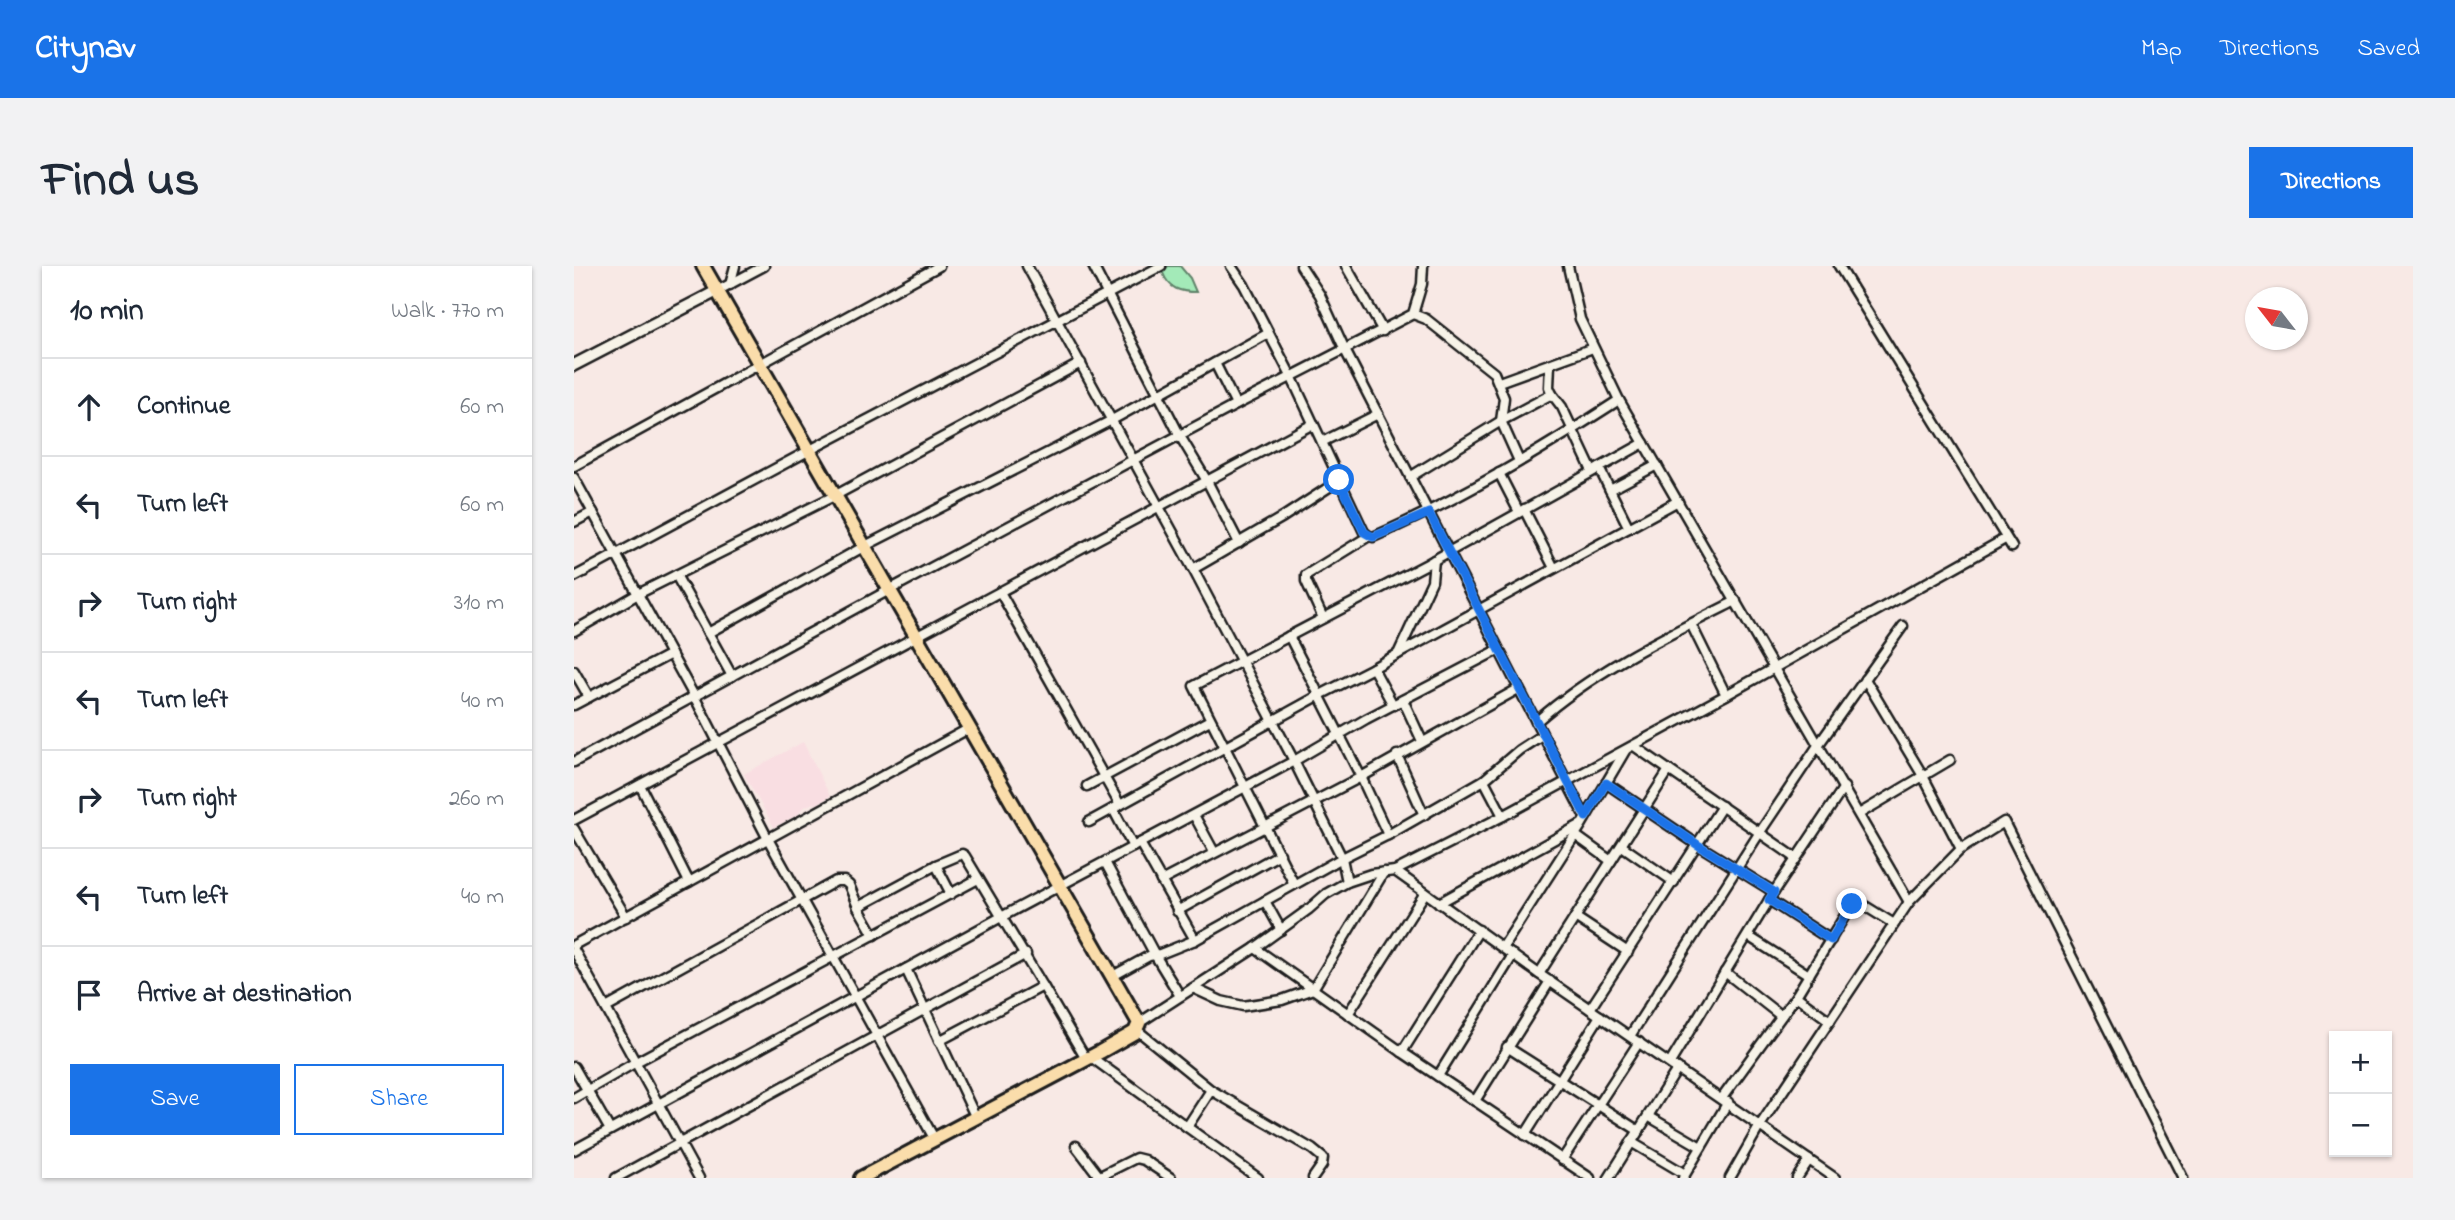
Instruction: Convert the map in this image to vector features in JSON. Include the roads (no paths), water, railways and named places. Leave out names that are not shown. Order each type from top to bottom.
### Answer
[{"type":"main road","points":[[703,266],[918,636],[968,729],[1138,1026],[1088,1058],[861,1178]]},
{"type":"street","points":[[730,285],[735,266]]},
{"type":"street","points":[[574,365],[764,266]]},
{"type":"street","points":[[574,466],[939,266]]},
{"type":"street","points":[[1027,266],[1274,721],[1342,858],[1347,883]]},
{"type":"street","points":[[1093,266],[1180,436],[1239,543]]},
{"type":"street","points":[[574,577],[1161,266]]},
{"type":"street","points":[[1231,266],[1244,285],[1292,378],[1364,532],[1369,536]]},
{"type":"street","points":[[1301,266],[1320,295],[1345,350],[1584,820]]},
{"type":"street","points":[[1346,266],[1383,331]]},
{"type":"street","points":[[574,762],[891,589],[1413,314],[1422,284],[1423,266]]},
{"type":"street","points":[[1569,266],[1577,312],[1619,400],[1909,901]]},
{"type":"street","points":[[1839,266],[2012,547]]},
{"type":"street","points":[[1413,314],[1426,319],[1485,364],[1499,382],[1504,398],[1501,421],[1519,461]]},
{"type":"street","points":[[708,633],[865,546],[1112,420],[1267,334]]},
{"type":"street","points":[[1499,382],[1593,348]]},
{"type":"street","points":[[574,631],[638,594],[836,495],[1081,363]]},
{"type":"street","points":[[1215,363],[1236,405]]},
{"type":"street","points":[[1550,364],[1549,387],[1552,394],[1562,407],[1595,469],[1610,489],[1629,527]]},
{"type":"street","points":[[1410,477],[1501,421],[1552,394]]},
{"type":"street","points":[[1323,618],[1306,581],[1306,575],[1369,536],[1373,537],[1429,513],[1573,430],[1619,400]]},
{"type":"street","points":[[1322,442],[1378,414]]},
{"type":"street","points":[[574,820],[1313,424]]},
{"type":"street","points":[[1294,884],[1194,686],[1434,561],[1644,443]]},
{"type":"street","points":[[1610,489],[1657,465]]},
{"type":"street","points":[[1499,473],[1554,568]]},
{"type":"street","points":[[574,478],[694,696],[768,839],[935,1140]]},
{"type":"street","points":[[1193,569],[1339,480]]},
{"type":"street","points":[[1089,822],[1678,501]]},
{"type":"street","points":[[574,522],[593,512]]},
{"type":"street","points":[[1313,1178],[1322,1165],[1323,1158],[1211,1090],[1138,1026],[1255,948],[1326,894],[1371,874],[1395,871],[1503,816],[2005,539]]},
{"type":"street","points":[[1398,654],[1432,581],[1434,561]]},
{"type":"street","points":[[676,575],[732,676]]},
{"type":"street","points":[[1000,592],[1105,776],[1117,807],[1137,845],[1195,940]]},
{"type":"street","points":[[1536,722],[1574,690],[1736,601]]},
{"type":"street","points":[[1691,624],[1726,695]]},
{"type":"street","points":[[1630,1036],[1760,832],[1903,626]]},
{"type":"street","points":[[1289,636],[1388,835]]},
{"type":"street","points":[[574,1150],[1498,650]]},
{"type":"street","points":[[574,705],[671,654]]},
{"type":"street","points":[[1373,668],[1393,705]]},
{"type":"street","points":[[574,671],[589,697]]},
{"type":"street","points":[[1865,679],[1923,776],[1961,849]]},
{"type":"street","points":[[1161,881],[1361,777],[1518,689]]},
{"type":"street","points":[[1403,700],[1422,741]]},
{"type":"street","points":[[1087,786],[1210,720]]},
{"type":"street","points":[[688,1178],[696,1174],[574,948],[625,917],[968,729]]},
{"type":"street","points":[[1111,976],[1149,956],[1195,940],[1424,815],[1484,780],[1519,750],[1542,735]]},
{"type":"street","points":[[1630,748],[1669,770],[1796,858]]},
{"type":"street","points":[[1503,947],[1630,748]]},
{"type":"street","points":[[1397,755],[1424,815]]},
{"type":"street","points":[[1859,814],[1950,760]]},
{"type":"street","points":[[1539,974],[1646,810],[1669,770]]},
{"type":"street","points":[[1484,780],[1503,816]]},
{"type":"street","points":[[1606,783],[1736,870],[1831,940]]},
{"type":"street","points":[[640,785],[689,882]]},
{"type":"street","points":[[1670,1063],[1772,896],[1844,787]]},
{"type":"street","points":[[1590,1009],[1723,806]]},
{"type":"street","points":[[1194,815],[1214,852]]},
{"type":"street","points":[[1439,903],[1584,820]]},
{"type":"street","points":[[1730,1178],[1759,1127],[1909,901],[1961,849],[2004,822],[2183,1178]]},
{"type":"street","points":[[574,830],[625,917]]},
{"type":"street","points":[[1575,835],[1611,862]]},
{"type":"street","points":[[1622,846],[1674,881]]},
{"type":"street","points":[[1177,911],[1280,854]]},
{"type":"street","points":[[858,907],[936,865],[965,856],[1088,1058],[1255,1177]]},
{"type":"street","points":[[1105,862],[1180,996]]},
{"type":"street","points":[[936,865],[951,894]]},
{"type":"street","points":[[1395,871],[1835,1178]]},
{"type":"street","points":[[1193,988],[1221,1001],[1242,1006],[1282,1000],[1313,989],[1384,872]]},
{"type":"street","points":[[574,1098],[636,1062],[978,879]]},
{"type":"street","points":[[606,1008],[841,880],[849,884],[874,935]]},
{"type":"street","points":[[1348,1014],[1425,893]]},
{"type":"street","points":[[1265,901],[1280,930]]},
{"type":"street","points":[[1631,1142],[1684,1176],[1725,1100],[1796,996],[1855,901],[1894,924]]},
{"type":"street","points":[[1575,917],[1628,952]]},
{"type":"street","points":[[1402,1052],[1479,930]]},
{"type":"street","points":[[1748,936],[1809,975]]},
{"type":"street","points":[[1255,948],[1402,1052],[1590,1178]]},
{"type":"street","points":[[616,1178],[627,1175],[876,1034],[1026,954]]},
{"type":"street","points":[[1438,1076],[1513,954]]},
{"type":"street","points":[[906,969],[976,1118]]},
{"type":"street","points":[[1725,972],[1781,1016]]},
{"type":"street","points":[[1475,1101],[1550,981]]},
{"type":"street","points":[[939,1041],[1043,986]]},
{"type":"street","points":[[1796,996],[1830,1021]]},
{"type":"street","points":[[1525,1135],[1600,1016]]},
{"type":"street","points":[[1562,1160],[1639,1042]]},
{"type":"street","points":[[1507,1047],[1639,1131]]},
{"type":"street","points":[[1609,1178],[1678,1068]]},
{"type":"street","points":[[575,1070],[610,1130]]},
{"type":"street","points":[[1187,1127],[1211,1090]]},
{"type":"street","points":[[1648,1116],[1701,1147]]},
{"type":"street","points":[[1076,1146],[1098,1177],[1136,1158],[1171,1178]]},
{"type":"street","points":[[1797,1178],[1809,1160]]},
{"type":"street","points":[[1151,1178],[1157,1168]]}]
